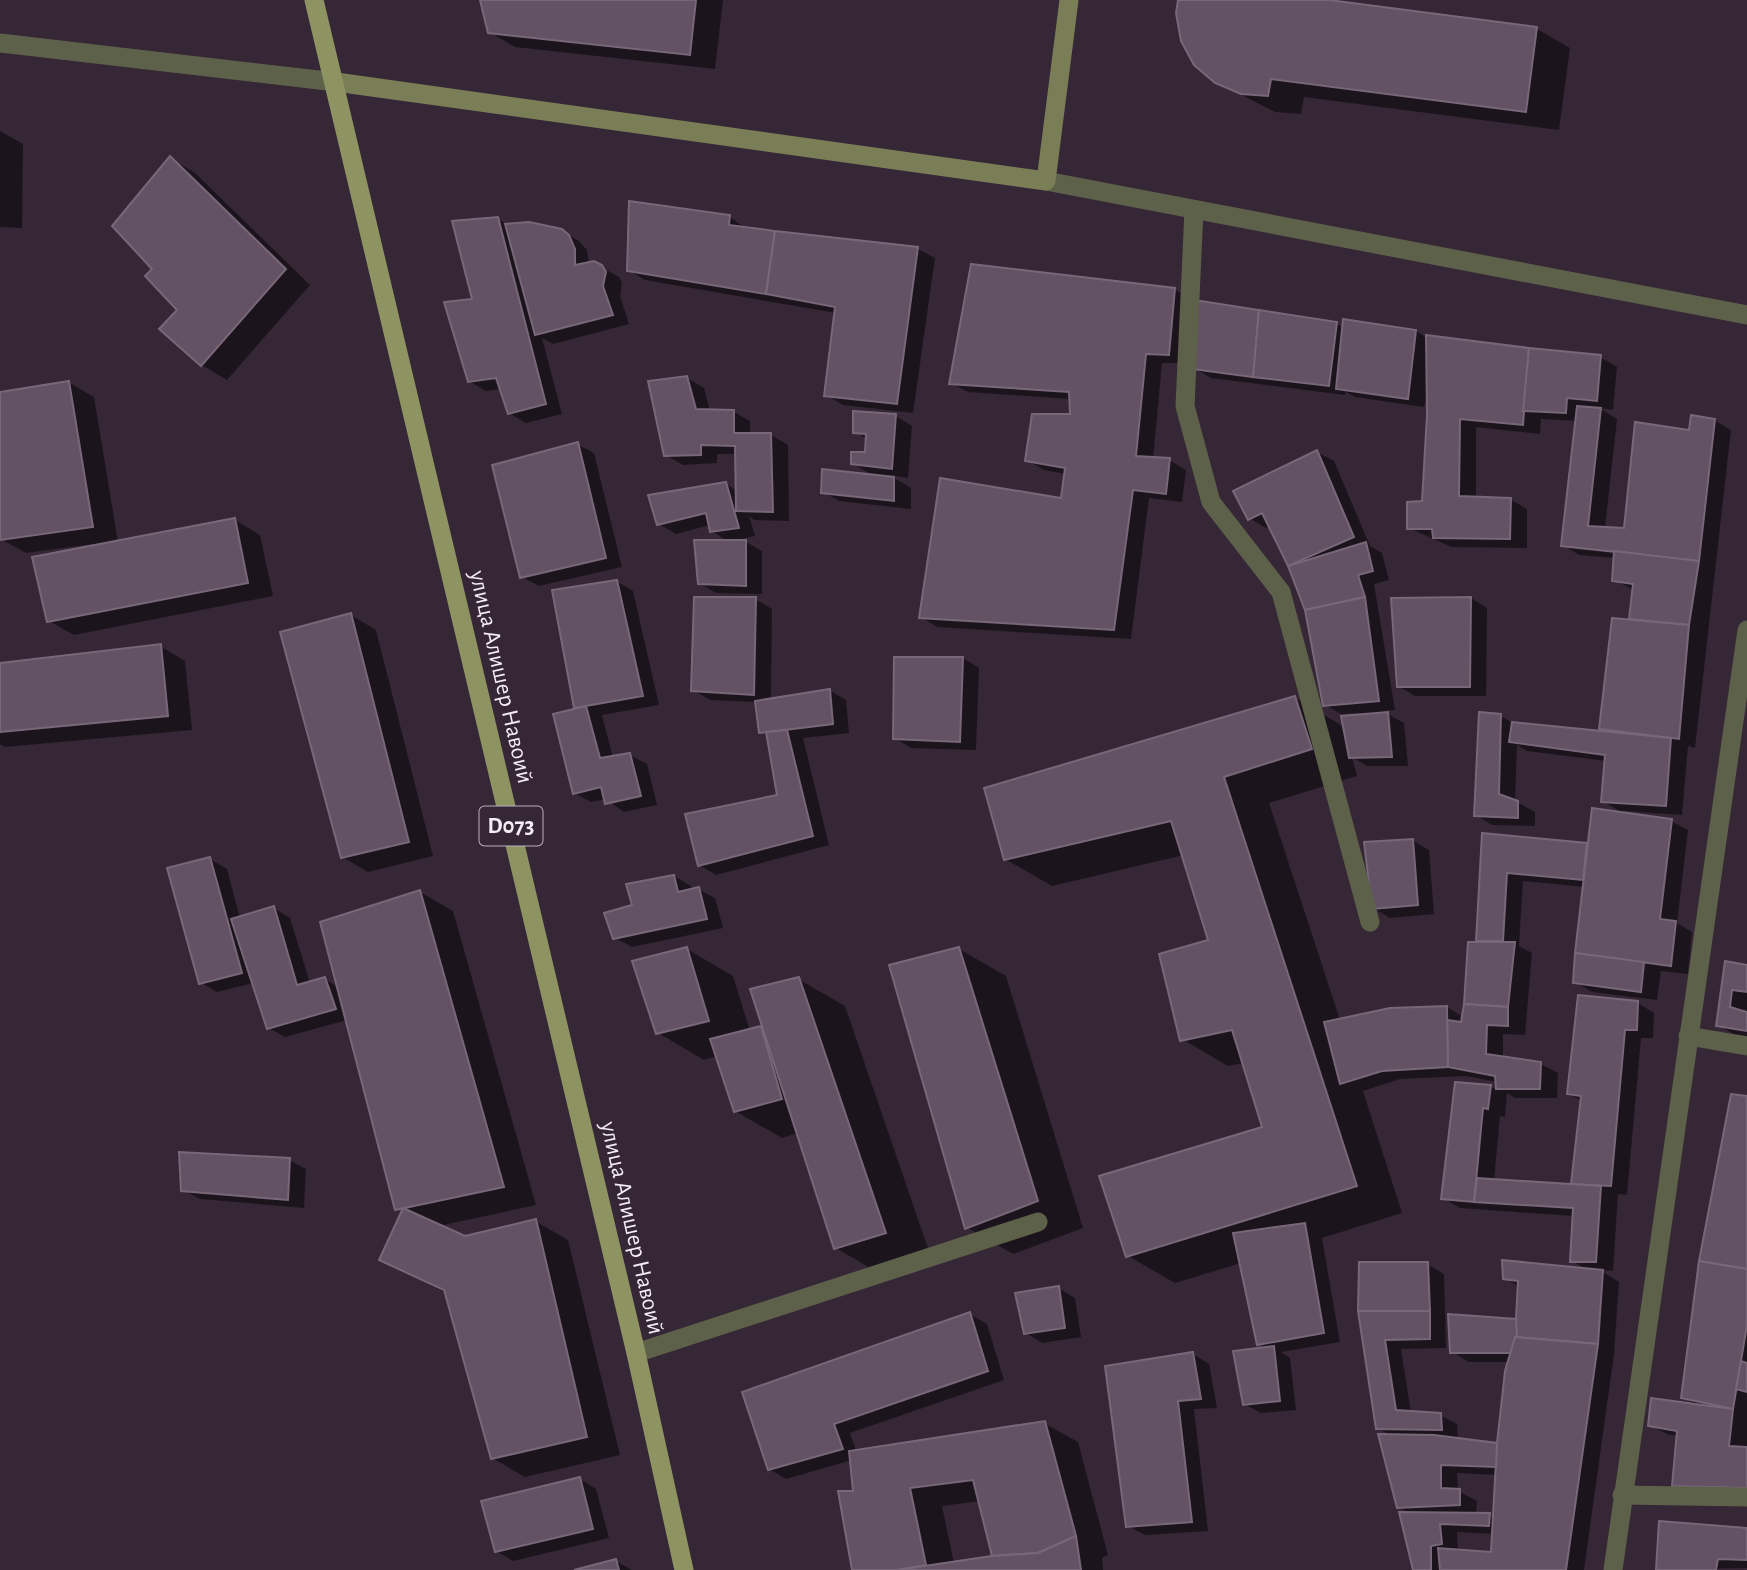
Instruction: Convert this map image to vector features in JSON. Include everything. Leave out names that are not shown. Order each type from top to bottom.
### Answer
[{"type":"main road","name":"улица Алишер Навоий","points":[[314,0],[336,82],[636,1353],[684,1570]]},
{"type":"main road","points":[[336,82],[1046,181],[1069,0]]},
{"type":"street","points":[[0,43],[336,82]]},
{"type":"street","points":[[1046,181],[1747,315]]},
{"type":"street","points":[[1194,210],[1185,406],[1211,502],[1281,592],[1370,922]]},
{"type":"street","points":[[1613,1570],[1747,630]]},
{"type":"street","points":[[1688,1036],[1747,1046]]},
{"type":"street","points":[[636,1353],[1038,1222]]},
{"type":"street","points":[[1622,1495],[1747,1497]]},
{"type":"building","points":[[480,0],[696,0],[690,55],[488,33]]},
{"type":"building","points":[[1178,0],[1329,0],[1537,27],[1526,112],[1271,79],[1268,96],[1241,94],[1215,83],[1194,65],[1181,41],[1176,13]]},
{"type":"building","points":[[170,156],[286,269],[201,366],[159,329],[177,310],[145,276],[152,269],[112,226]]},
{"type":"building","points":[[629,201],[730,215],[729,225],[775,231],[766,294],[627,271]]},
{"type":"building","points":[[498,217],[546,404],[508,414],[496,378],[468,382],[444,302],[472,299],[452,221]]},
{"type":"building","points":[[529,222],[562,229],[569,235],[575,249],[575,265],[594,261],[602,265],[606,272],[603,286],[613,315],[535,335],[505,224]]},
{"type":"building","points":[[775,231],[918,247],[897,404],[824,396],[835,307],[766,294]]},
{"type":"building","points":[[971,264],[1175,288],[1169,355],[1146,354],[1136,456],[1170,458],[1166,494],[1133,490],[1114,630],[919,618],[940,478],[1061,498],[1065,468],[1025,461],[1032,414],[1070,414],[1069,392],[949,384]]},
{"type":"building","points":[[1194,300],[1259,310],[1253,377],[1192,369]]},
{"type":"building","points":[[1259,310],[1337,322],[1329,386],[1253,377]]},
{"type":"building","points":[[1343,319],[1416,330],[1408,399],[1336,389]]},
{"type":"building","points":[[1426,335],[1529,348],[1523,425],[1460,419],[1459,496],[1511,498],[1510,539],[1433,538],[1432,529],[1407,529],[1407,502],[1422,501],[1427,415]]},
{"type":"building","points":[[1529,348],[1601,355],[1597,401],[1567,398],[1566,413],[1523,411]]},
{"type":"building","points":[[687,376],[696,409],[734,410],[734,433],[771,433],[773,512],[736,511],[735,446],[701,445],[701,455],[664,456],[648,381]]},
{"type":"building","points":[[69,381],[93,527],[0,540],[0,392]]},
{"type":"building","points":[[1577,406],[1601,408],[1588,526],[1624,528],[1635,422],[1689,430],[1691,415],[1715,419],[1699,561],[1561,546]]},
{"type":"building","points":[[853,411],[896,414],[892,469],[851,464],[851,452],[865,452],[866,434],[853,433]]},
{"type":"building","points":[[578,442],[606,558],[520,578],[492,465]]},
{"type":"building","points":[[1317,450],[1354,537],[1288,566],[1262,513],[1248,520],[1233,491]]},
{"type":"building","points":[[822,469],[894,477],[894,501],[821,493]]},
{"type":"building","points":[[726,482],[739,528],[710,532],[706,513],[657,525],[648,495]]},
{"type":"building","points":[[235,518],[248,583],[47,622],[32,557]]},
{"type":"building","points":[[694,540],[746,540],[746,586],[698,584]]},
{"type":"building","points":[[1366,542],[1373,571],[1358,575],[1365,597],[1305,610],[1288,566]]},
{"type":"building","points":[[1614,551],[1699,561],[1689,625],[1629,619],[1633,584],[1612,581]]},
{"type":"building","points":[[617,580],[643,696],[574,708],[552,590]]},
{"type":"building","points":[[694,597],[756,597],[754,695],[691,691]]},
{"type":"building","points":[[1365,597],[1379,701],[1323,706],[1305,610]]},
{"type":"building","points":[[1471,597],[1470,687],[1397,687],[1391,598]]},
{"type":"building","points":[[351,613],[409,842],[341,858],[280,632]]},
{"type":"building","points":[[1612,618],[1689,625],[1679,739],[1599,729]]},
{"type":"building","points":[[161,644],[168,716],[0,732],[0,663]]},
{"type":"building","points":[[894,657],[963,657],[960,742],[893,739]]},
{"type":"building","points":[[830,689],[833,724],[759,733],[755,701]]},
{"type":"building","points":[[1295,696],[1312,749],[1224,777],[1357,1186],[1126,1257],[1099,1176],[1262,1127],[1232,1030],[1180,1041],[1159,954],[1208,940],[1171,821],[1004,860],[984,788]]},
{"type":"building","points":[[586,706],[600,758],[630,753],[641,796],[605,804],[601,787],[573,794],[553,714]]},
{"type":"building","points":[[1388,712],[1392,757],[1349,758],[1341,716]]},
{"type":"building","points":[[1479,712],[1501,714],[1499,794],[1518,801],[1518,818],[1474,816]]},
{"type":"building","points":[[1512,722],[1671,738],[1666,806],[1601,802],[1605,755],[1509,742]]},
{"type":"building","points":[[787,730],[813,836],[698,866],[685,814],[777,795],[766,732]]},
{"type":"building","points":[[1592,808],[1672,819],[1660,919],[1676,921],[1671,966],[1575,953]]},
{"type":"building","points":[[1482,833],[1587,843],[1583,880],[1507,873],[1503,941],[1476,941]]},
{"type":"building","points":[[1413,839],[1418,905],[1372,909],[1364,842]]},
{"type":"building","points":[[210,857],[242,973],[199,984],[167,868]]},
{"type":"building","points":[[674,875],[678,892],[699,887],[707,919],[613,939],[604,913],[632,905],[626,884]]},
{"type":"building","points":[[420,890],[504,1187],[395,1210],[320,922]]},
{"type":"building","points":[[274,906],[297,985],[325,977],[336,1009],[267,1029],[231,919]]},
{"type":"building","points":[[1468,942],[1515,942],[1508,1007],[1464,1004]]},
{"type":"building","points":[[687,947],[709,1021],[656,1034],[632,961]]},
{"type":"building","points":[[959,947],[1038,1201],[965,1229],[889,965]]},
{"type":"building","points":[[1575,953],[1644,962],[1641,992],[1573,983]]},
{"type":"building","points":[[1725,961],[1747,965],[1747,992],[1732,990],[1730,1007],[1747,1012],[1747,1031],[1716,1026]]},
{"type":"building","points":[[799,977],[886,1233],[834,1249],[750,989]]},
{"type":"building","points":[[1578,995],[1638,1001],[1637,1030],[1625,1030],[1611,1186],[1571,1184],[1581,1096],[1567,1094]]},
{"type":"building","points":[[1464,1004],[1508,1007],[1508,1026],[1487,1025],[1486,1054],[1541,1062],[1540,1089],[1496,1089],[1495,1076],[1448,1067],[1447,1020],[1461,1022]]},
{"type":"building","points":[[1447,1006],[1448,1067],[1382,1071],[1340,1084],[1324,1022],[1390,1008]]},
{"type":"building","points":[[761,1026],[782,1099],[734,1112],[710,1039]]},
{"type":"building","points":[[1455,1082],[1491,1085],[1488,1109],[1483,1108],[1474,1202],[1441,1199]]},
{"type":"building","points":[[1731,1094],[1747,1096],[1747,1269],[1699,1261]]},
{"type":"building","points":[[179,1152],[290,1158],[288,1200],[181,1191]]},
{"type":"building","points":[[1477,1178],[1601,1186],[1596,1262],[1570,1262],[1573,1208],[1474,1202]]},
{"type":"building","points":[[403,1208],[465,1236],[536,1219],[587,1437],[491,1459],[444,1290],[379,1260]]},
{"type":"building","points":[[1305,1223],[1324,1333],[1257,1345],[1233,1233]]},
{"type":"building","points":[[1502,1260],[1603,1270],[1598,1344],[1515,1337],[1518,1281],[1503,1279]]},
{"type":"building","points":[[1699,1261],[1747,1269],[1747,1325],[1733,1409],[1681,1398]]},
{"type":"building","points":[[1359,1262],[1428,1262],[1430,1311],[1358,1311]]},
{"type":"building","points":[[1059,1286],[1065,1328],[1024,1334],[1015,1293]]},
{"type":"building","points":[[1358,1311],[1430,1311],[1430,1339],[1385,1340],[1396,1410],[1441,1413],[1442,1430],[1376,1429]]},
{"type":"building","points":[[970,1312],[988,1371],[834,1424],[843,1449],[768,1470],[742,1392]]},
{"type":"building","points":[[1448,1314],[1516,1319],[1518,1353],[1450,1353]]},
{"type":"building","points":[[1515,1337],[1598,1344],[1566,1570],[1440,1570],[1438,1548],[1491,1552],[1497,1443],[1505,1371]]},
{"type":"building","points":[[1274,1346],[1280,1401],[1243,1405],[1233,1351]]},
{"type":"building","points":[[1193,1352],[1201,1399],[1178,1401],[1192,1522],[1126,1527],[1105,1366]]},
{"type":"building","points":[[1741,1361],[1747,1363],[1747,1392],[1736,1389]]},
{"type":"building","points":[[1651,1398],[1733,1409],[1729,1446],[1747,1447],[1747,1488],[1672,1486],[1677,1431],[1648,1426]]},
{"type":"building","points":[[1045,1421],[1076,1536],[1038,1553],[992,1556],[973,1480],[910,1488],[926,1565],[897,1570],[852,1570],[838,1491],[853,1491],[849,1451]]},
{"type":"building","points":[[1378,1434],[1434,1435],[1497,1443],[1496,1467],[1441,1465],[1441,1488],[1460,1489],[1460,1505],[1397,1508]]},
{"type":"building","points":[[580,1477],[593,1529],[495,1552],[481,1501]]},
{"type":"building","points":[[1399,1512],[1490,1513],[1489,1526],[1440,1524],[1442,1544],[1431,1546],[1431,1570],[1413,1570]]},
{"type":"building","points":[[1659,1521],[1747,1528],[1747,1560],[1718,1559],[1716,1570],[1656,1570]]},
{"type":"building","points":[[1076,1536],[1081,1570],[897,1570],[992,1556],[1038,1553]]},
{"type":"building","points":[[616,1559],[619,1570],[574,1570]]}]
